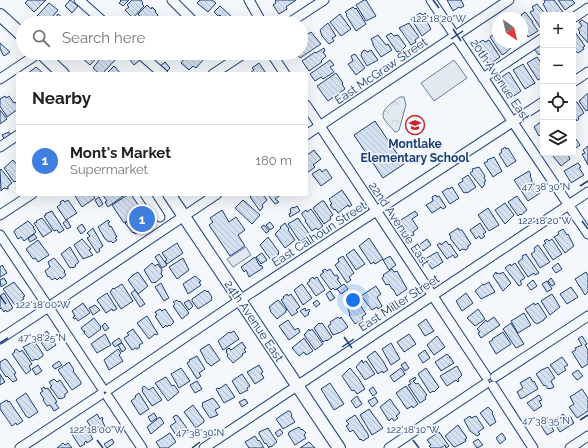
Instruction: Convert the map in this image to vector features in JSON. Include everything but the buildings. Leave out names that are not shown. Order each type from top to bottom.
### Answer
[{"type":"main road","points":[[0,15],[16,30]]},
{"type":"main road","points":[[48,60],[61,72]]},
{"type":"main road","name":"24th Avenue East","points":[[170,196],[339,448]]},
{"type":"street","points":[[79,0],[97,16]]},
{"type":"street","points":[[172,0],[188,16]]},
{"type":"street","points":[[249,0],[258,16]]},
{"type":"street","points":[[300,16],[324,0]]},
{"type":"street","name":"20th Avenue East","points":[[431,0],[588,234]]},
{"type":"street","name":"East McGraw Street","points":[[308,134],[509,0]]},
{"type":"street","points":[[576,16],[588,8]]},
{"type":"street","points":[[483,78],[540,40]]},
{"type":"street","points":[[0,79],[29,60]]},
{"type":"street","points":[[147,60],[161,72]]},
{"type":"street","points":[[216,72],[234,60]]},
{"type":"street","points":[[276,60],[284,72]]},
{"type":"street","points":[[576,80],[588,72]]},
{"type":"street","name":"East Calhoun Street","points":[[20,448],[240,300],[540,104]]},
{"type":"street","name":"22nd Avenue East","points":[[308,108],[533,448]]},
{"type":"street","points":[[0,147],[16,136]]},
{"type":"street","name":"East Miller Street","points":[[204,448],[588,192]]},
{"type":"street","points":[[1,214],[29,196]]},
{"type":"street","points":[[146,196],[160,217]]},
{"type":"street","points":[[0,339],[214,196]]},
{"type":"street","points":[[0,236],[142,448]]},
{"type":"street","points":[[389,448],[588,316]]},
{"type":"street","points":[[570,448],[588,436]]},
{"type":"green space","points":[[454,60],[467,78],[434,101],[421,83]]},
{"type":"green space","points":[[400,97],[404,97],[406,105],[399,130],[395,132],[385,121],[383,116],[385,109]]},
{"type":"shaded area","points":[[246,247],[251,255],[233,267],[227,259]]},
{"type":"place","name":"Montlake Elementary School","points":[[415,125]]},
{"type":"place","name":"Mont's Market","points":[[142,219]]}]
